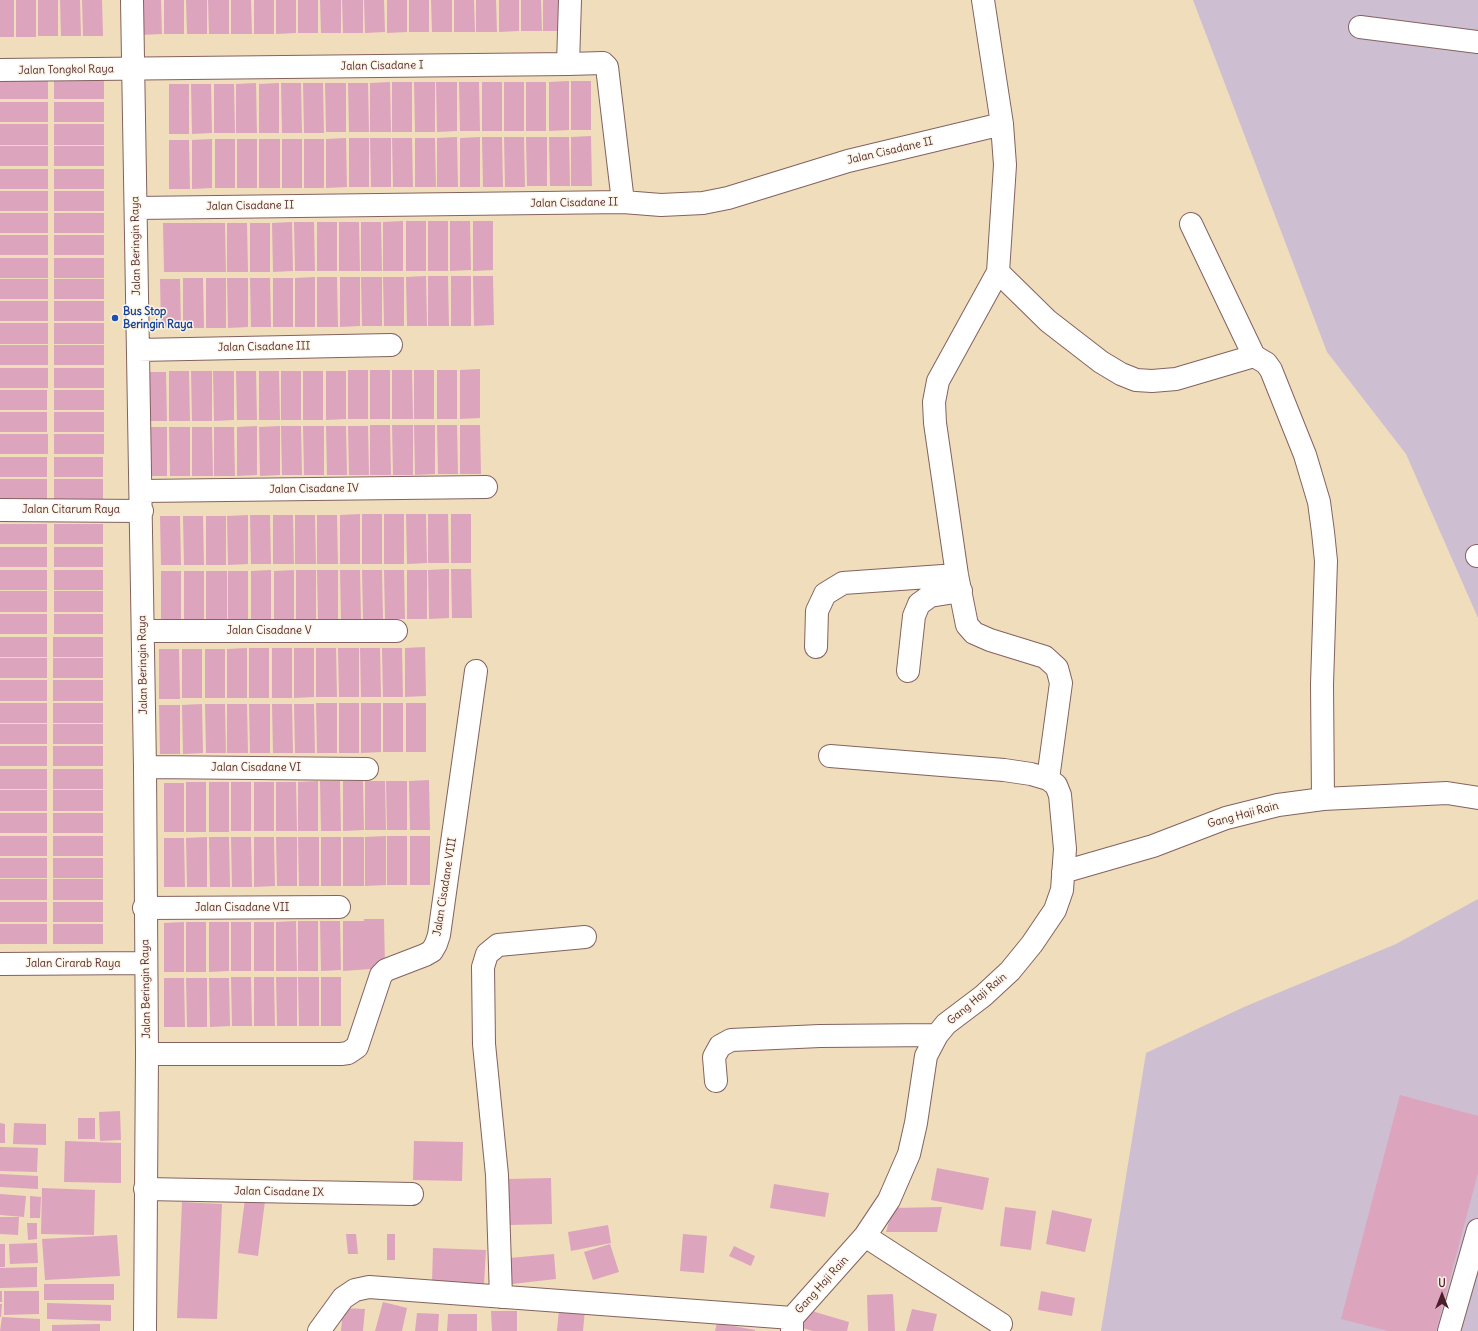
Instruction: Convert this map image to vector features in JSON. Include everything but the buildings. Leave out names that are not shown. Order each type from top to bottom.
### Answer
[{"type":"street","name":"Jalan Beringin Raya","points":[[132,0],[145,767],[144,908],[147,1054],[145,1331]]},
{"type":"street","points":[[568,64],[570,0]]},
{"type":"street","points":[[982,0],[1002,124],[1005,165],[998,272],[938,381],[935,396],[935,422],[959,583],[967,625],[974,633],[990,640],[1045,657],[1058,668],[1061,683],[1048,779]]},
{"type":"street","points":[[1360,27],[1478,42]]},
{"type":"street","name":"Jalan Cisadane I","points":[[133,69],[603,63],[607,66],[623,202]]},
{"type":"street","name":"Jalan Tongkol Raya","points":[[0,70],[133,69]]},
{"type":"street","name":"Jalan Cisadane II","points":[[136,208],[623,202],[661,205],[685,204],[728,198],[848,160],[1002,124]]},
{"type":"street","points":[[1191,224],[1254,356],[1266,363],[1271,370],[1305,455],[1319,502],[1326,561],[1322,684],[1323,799]]},
{"type":"street","points":[[998,272],[1048,321],[1101,362],[1121,374],[1136,380],[1152,382],[1176,379],[1254,356]]},
{"type":"street","name":"Jalan Cisadane III","points":[[138,350],[390,345]]},
{"type":"street","name":"Jalan Cisadane IV","points":[[141,501],[486,487]]},
{"type":"street","name":"Jalan Citarum Raya","points":[[0,510],[141,501]]},
{"type":"street","points":[[816,647],[817,611],[825,594],[843,583],[959,583]]},
{"type":"street","points":[[908,671],[914,616],[919,604],[930,596],[959,583]]},
{"type":"street","name":"Jalan Cisadane V","points":[[142,631],[396,631]]},
{"type":"street","name":"Jalan Cisadane VIII","points":[[147,1054],[341,1054],[348,1053],[357,1046],[381,975],[386,970],[432,951],[439,935],[476,671]]},
{"type":"street","points":[[830,756],[1004,770],[1031,774],[1048,779],[1056,785],[1060,795],[1065,849],[1063,872]]},
{"type":"street","name":"Jalan Cisadane VI","points":[[145,767],[367,768]]},
{"type":"street","name":"Gang Haji Rain","points":[[792,1325],[865,1236],[889,1200],[910,1154],[926,1056],[937,1035],[946,1024],[984,996],[1010,971],[1032,944],[1055,910],[1062,890],[1063,872],[1153,846],[1226,818],[1278,805],[1323,799],[1447,793],[1478,798]]},
{"type":"street","name":"Jalan Cisadane VII","points":[[144,908],[339,907]]},
{"type":"street","points":[[501,1297],[497,1175],[484,1044],[483,967],[487,954],[498,945],[585,936]]},
{"type":"street","name":"Jalan Cirarab Raya","points":[[0,964],[146,963]]},
{"type":"street","points":[[716,1081],[714,1057],[720,1046],[731,1040],[820,1036],[937,1035]]},
{"type":"street","name":"Jalan Cisadane IX","points":[[145,1189],[412,1194]]},
{"type":"street","points":[[1449,1331],[1478,1230]]},
{"type":"street","points":[[865,1236],[1001,1324]]},
{"type":"street","points":[[319,1331],[344,1298],[355,1290],[369,1287],[501,1297],[792,1325]]},
{"type":"shaded area","points":[[1193,0],[1478,0],[1478,618],[1406,454],[1327,352]]},
{"type":"shaded area","points":[[1478,899],[1478,1331],[1101,1331],[1146,1053],[1244,1007],[1396,944]]},
{"type":"place","name":"Bus Stop Beringin Raya","points":[[115,318]]}]
